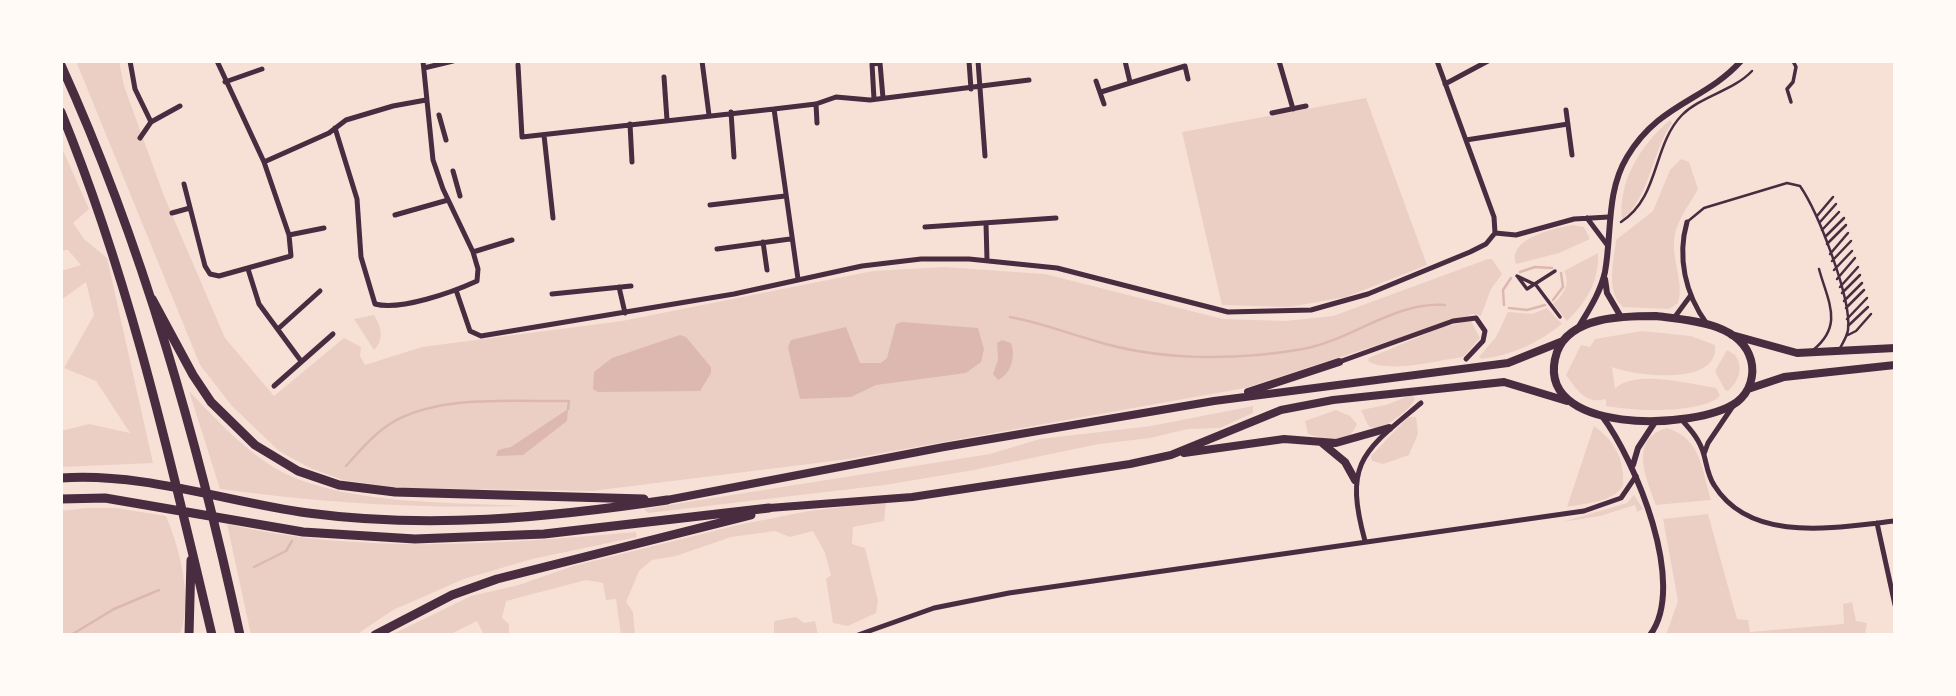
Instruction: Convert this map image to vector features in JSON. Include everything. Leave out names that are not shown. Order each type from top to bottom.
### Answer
[{"type":"highway","points":[[61,65],[96,149],[152,299],[195,453],[240,635]]},
{"type":"highway","points":[[61,112],[117,265],[166,445],[212,635]]},
{"type":"highway","points":[[152,299],[193,375],[211,402],[255,445],[298,471],[339,485],[395,492],[667,499]]},
{"type":"highway","points":[[61,478],[106,478],[306,513],[404,521],[524,518],[667,499]]},
{"type":"highway","points":[[61,499],[105,498],[303,532],[415,539],[544,534],[769,508]]},
{"type":"highway","points":[[375,635],[452,595],[497,579],[769,508]]},
{"type":"highway","points":[[189,635],[192,610],[190,541]]},
{"type":"main road","points":[[667,499],[944,447],[1214,401],[1508,363],[1563,341],[1577,330],[1597,321],[1621,317],[1674,318],[1707,324],[1732,335],[1808,354],[1895,348]]},
{"type":"main road","points":[[1732,335],[1749,353],[1753,369],[1748,389]]},
{"type":"main road","points":[[1563,341],[1554,373],[1557,387],[1567,401]]},
{"type":"main road","points":[[1214,401],[1339,362]]},
{"type":"main road","points":[[1171,455],[1281,410],[1345,398],[1504,382],[1567,401],[1602,416],[1655,422],[1681,418],[1735,403],[1748,389],[1784,377],[1895,365]]},
{"type":"main road","points":[[769,508],[912,497],[1008,485],[1171,455],[1284,439],[1322,443],[1355,440],[1389,428]]},
{"type":"main road","points":[[1322,443],[1345,462],[1355,480]]},
{"type":"street","points":[[130,61],[135,89],[150,122]]},
{"type":"street","points":[[184,184],[205,266],[210,274],[219,276],[291,256],[289,235],[264,162],[217,61]]},
{"type":"street","points":[[335,128],[357,199],[361,257],[375,304],[387,307],[456,290],[477,281],[478,269],[473,252],[443,189],[429,132],[424,64],[453,61]]},
{"type":"street","points":[[702,61],[709,115]]},
{"type":"street","points":[[969,61],[971,89]]},
{"type":"street","points":[[978,61],[985,156]]},
{"type":"street","points":[[1125,61],[1130,82]]},
{"type":"street","points":[[1279,61],[1293,109]]},
{"type":"street","points":[[456,290],[470,331],[481,336],[625,313],[894,261],[987,260],[1057,268],[1204,308],[1267,313],[1311,310],[1368,294],[1480,248],[1495,233],[1496,225],[1437,61]]},
{"type":"street","points":[[1445,84],[1488,61]]},
{"type":"street","points":[[1577,330],[1594,304],[1604,273],[1609,217],[1625,160],[1643,134],[1672,108],[1724,76],[1741,61]]},
{"type":"street","points":[[1791,102],[1787,89],[1793,82],[1796,67],[1793,61]]},
{"type":"street","points":[[874,99],[872,64],[880,63],[883,98]]},
{"type":"street","points":[[518,65],[522,136],[816,104],[836,97],[874,99],[1029,80]]},
{"type":"street","points":[[1101,92],[1185,66],[1188,79]]},
{"type":"street","points":[[225,82],[261,69]]},
{"type":"street","points":[[664,77],[667,120]]},
{"type":"street","points":[[1096,81],[1104,104]]},
{"type":"street","points":[[264,162],[335,128],[346,120],[426,100]]},
{"type":"street","points":[[816,104],[817,123]]},
{"type":"street","points":[[140,138],[150,122],[180,106]]},
{"type":"street","points":[[1272,113],[1306,106]]},
{"type":"street","points":[[774,109],[790,239],[798,279]]},
{"type":"street","points":[[1566,110],[1572,155]]},
{"type":"street","points":[[732,112],[734,157]]},
{"type":"street","points":[[439,115],[446,140]]},
{"type":"street","points":[[630,124],[632,162]]},
{"type":"street","points":[[1466,140],[1568,124]]},
{"type":"street","points":[[429,132],[443,128]]},
{"type":"street","points":[[544,135],[553,218]]},
{"type":"street","points":[[453,171],[460,195]]},
{"type":"street","points":[[443,189],[456,182]]},
{"type":"street","points":[[710,205],[785,196]]},
{"type":"street","points":[[395,215],[448,200]]},
{"type":"street","points":[[172,213],[190,208]]},
{"type":"street","points":[[1495,233],[1516,235],[1587,218],[1609,217]]},
{"type":"street","points":[[925,227],[1056,218]]},
{"type":"street","points":[[1587,218],[1608,246]]},
{"type":"street","points":[[1687,222],[1681,255],[1690,295],[1707,324]]},
{"type":"street","points":[[986,223],[987,260]]},
{"type":"street","points":[[289,235],[324,228]]},
{"type":"street","points":[[717,249],[790,239]]},
{"type":"street","points":[[473,252],[512,240]]},
{"type":"street","points":[[763,242],[767,270]]},
{"type":"street","points":[[248,269],[259,304],[301,361]]},
{"type":"street","points":[[1555,271],[1534,284],[1560,317]]},
{"type":"street","points":[[1604,273],[1607,293],[1621,317]]},
{"type":"street","points":[[552,294],[631,286]]},
{"type":"street","points":[[619,287],[625,313]]},
{"type":"street","points":[[279,328],[320,291]]},
{"type":"street","points":[[1674,318],[1690,295]]},
{"type":"street","points":[[1339,362],[1453,321],[1476,318],[1485,331],[1483,341],[1466,359]]},
{"type":"street","points":[[274,386],[333,334]]},
{"type":"street","points":[[1365,541],[1355,480],[1362,456],[1389,428],[1421,402]]},
{"type":"street","points":[[1704,454],[1708,443],[1735,403]]},
{"type":"street","points":[[1602,416],[1633,465],[1659,555],[1665,591],[1661,616],[1650,635]]},
{"type":"street","points":[[1681,418],[1695,435],[1710,477],[1720,493],[1736,507],[1757,518],[1804,528],[1895,521]]},
{"type":"street","points":[[1633,465],[1638,448],[1655,422]]},
{"type":"street","points":[[858,635],[934,608],[1009,593],[1352,546],[1365,541],[1450,531],[1604,506],[1621,498],[1636,476]]},
{"type":"street","points":[[1877,523],[1895,605]]},
{"type":"lane","points":[[1621,222],[1642,204],[1669,136],[1683,114],[1752,71]]},
{"type":"lane","points":[[1687,222],[1704,208],[1793,183],[1800,186],[1820,222],[1846,308],[1848,326],[1837,353]]},
{"type":"lane","points":[[1817,216],[1833,197]]},
{"type":"lane","points":[[1820,222],[1836,204]]},
{"type":"lane","points":[[1822,230],[1839,212]]},
{"type":"lane","points":[[1826,241],[1844,218]]},
{"type":"lane","points":[[1826,241],[1846,225]]},
{"type":"lane","points":[[1830,254],[1848,233]]},
{"type":"lane","points":[[1832,261],[1852,241]]},
{"type":"lane","points":[[1834,270],[1853,251]]},
{"type":"lane","points":[[1837,279],[1855,258]]},
{"type":"lane","points":[[1840,287],[1858,267]]},
{"type":"lane","points":[[1808,354],[1830,331],[1833,320],[1819,270]]},
{"type":"lane","points":[[1842,293],[1860,275]]},
{"type":"lane","points":[[1844,301],[1862,282]]},
{"type":"lane","points":[[1846,308],[1864,290]]},
{"type":"lane","points":[[1847,319],[1867,298]]},
{"type":"lane","points":[[1848,326],[1868,306]]},
{"type":"lane","points":[[1846,336],[1856,331],[1871,314]]},
{"type":"shaded area","points":[[76,61],[119,61],[124,86],[164,196],[225,338],[274,396],[344,338],[361,347],[360,356],[365,365],[422,347],[622,321],[873,271],[944,267],[1045,274],[1223,319],[1285,321],[1333,316],[1488,259],[1492,259],[1502,274],[1491,289],[1481,316],[1473,314],[1245,388],[849,459],[592,491],[400,488],[343,480],[310,468],[279,451],[232,406],[200,365]]},
{"type":"shaded area","points":[[1366,98],[1427,265],[1346,297],[1289,307],[1222,305],[1182,132]]},
{"type":"shaded area","points":[[1670,120],[1672,123],[1659,147],[1639,199],[1622,220],[1624,191],[1634,164],[1659,130]]},
{"type":"shaded area","points":[[61,146],[89,209],[73,223],[84,239],[107,258],[153,463],[61,467],[61,431],[89,424],[130,433],[96,381],[64,368],[94,315],[86,282],[61,300],[61,271],[81,265],[68,250],[61,251]]},
{"type":"shaded area","points":[[1681,159],[1689,162],[1698,189],[1675,235],[1674,251],[1680,288],[1678,303],[1669,309],[1623,307],[1617,300],[1612,284],[1616,240],[1653,211],[1670,170]]},
{"type":"shaded area","points":[[1573,225],[1584,227],[1590,239],[1559,253],[1516,264],[1515,255],[1525,241],[1545,232]]},
{"type":"shaded area","points":[[1598,253],[1594,282],[1580,306],[1567,321],[1553,304],[1565,289],[1567,280],[1564,271]]},
{"type":"shaded area","points":[[1547,308],[1562,324],[1553,331],[1534,343],[1503,355],[1481,359],[1479,357],[1496,337],[1508,312],[1532,314]]},
{"type":"shaded area","points":[[374,315],[381,333],[380,342],[374,350],[354,319]]},
{"type":"shaded area","points":[[1471,321],[1480,338],[1463,357],[1401,366],[1377,365],[1368,361],[1369,358],[1442,327]]},
{"type":"shaded area","points":[[902,322],[978,328],[984,349],[981,362],[966,373],[876,385],[851,397],[800,399],[788,347],[791,340],[846,327],[860,363],[881,363],[887,358],[896,324]]},
{"type":"shaded area","points":[[1642,331],[1691,336],[1715,345],[1713,358],[1704,367],[1691,373],[1674,375],[1638,373],[1612,367],[1615,389],[1623,383],[1635,380],[1678,381],[1716,388],[1720,395],[1718,398],[1694,407],[1679,409],[1647,410],[1606,406],[1606,399],[1587,398],[1566,375],[1581,345],[1590,347],[1595,339]]},
{"type":"shaded area","points":[[680,335],[686,337],[711,367],[711,373],[700,391],[598,392],[593,389],[594,372],[612,358]]},
{"type":"shaded area","points":[[1002,340],[1011,343],[1013,359],[1006,374],[998,380],[993,374],[998,360],[997,343]]},
{"type":"shaded area","points":[[1727,350],[1735,355],[1740,369],[1735,383],[1728,391],[1715,371]]},
{"type":"shaded area","points":[[189,391],[234,437],[259,457],[286,474],[312,484],[371,497],[524,506],[372,504],[220,489]]},
{"type":"shaded area","points":[[1411,395],[1415,399],[1409,408],[1382,429],[1369,427],[1361,410],[1386,405]]},
{"type":"shaded area","points":[[1253,406],[1253,413],[1220,428],[1188,429],[1150,438],[1099,444],[974,470],[885,485],[648,513],[644,509],[990,454],[1040,439],[1151,426]]},
{"type":"shaded area","points":[[568,409],[567,421],[523,455],[496,456],[498,450],[511,447]]},
{"type":"shaded area","points":[[1336,410],[1350,416],[1357,424],[1348,437],[1337,441],[1308,434],[1305,421]]},
{"type":"shaded area","points":[[1408,417],[1416,417],[1418,434],[1409,455],[1383,464],[1372,461],[1371,456]]},
{"type":"shaded area","points":[[1594,426],[1608,438],[1617,452],[1622,468],[1623,486],[1605,499],[1567,507]]},
{"type":"shaded area","points":[[1667,428],[1679,433],[1694,447],[1711,500],[1656,505],[1645,472],[1644,450],[1647,441],[1655,433]]},
{"type":"shaded area","points":[[1634,495],[1643,509],[1637,512],[1635,505],[1600,516],[1562,522],[1627,503]]},
{"type":"shaded area","points":[[886,502],[884,521],[853,527],[852,544],[865,548],[878,601],[876,613],[848,626],[833,623],[826,579],[831,575],[825,553],[813,531],[790,537],[775,531],[731,537],[676,556],[652,560],[639,571],[626,602],[633,612],[635,635],[621,635],[616,599],[606,600],[603,583],[586,580],[506,601],[502,618],[509,624],[509,635],[484,635],[477,621],[449,635],[391,635],[471,596],[519,585],[573,566],[738,525],[809,511]]},
{"type":"shaded area","points":[[116,508],[166,516],[180,559],[185,590],[184,621],[180,635],[61,635],[61,511]]},
{"type":"shaded area","points":[[1708,514],[1737,619],[1748,620],[1750,632],[1844,624],[1843,604],[1852,602],[1856,621],[1867,623],[1865,635],[1666,635],[1678,601],[1663,519]]},
{"type":"shaded area","points":[[227,524],[278,534],[380,543],[482,543],[636,532],[637,537],[532,559],[464,579],[393,610],[356,635],[251,635]]},
{"type":"shaded area","points":[[796,617],[804,623],[815,621],[818,635],[774,635],[774,621]]},
{"type":"waterway","points":[[1520,272],[1535,267],[1552,268]]},
{"type":"waterway","points":[[1553,300],[1563,287],[1561,273]]},
{"type":"waterway","points":[[1504,305],[1503,290],[1511,278]]},
{"type":"waterway","points":[[1010,317],[1143,352],[1224,357],[1303,349],[1339,338],[1409,309],[1445,305]]},
{"type":"waterway","points":[[1509,308],[1527,310],[1545,305]]},
{"type":"waterway","points":[[346,466],[384,428],[424,409],[473,402],[569,401],[568,409]]},
{"type":"waterway","points":[[254,567],[286,551],[292,541]]},
{"type":"waterway","points":[[71,635],[114,609],[159,590]]}]
